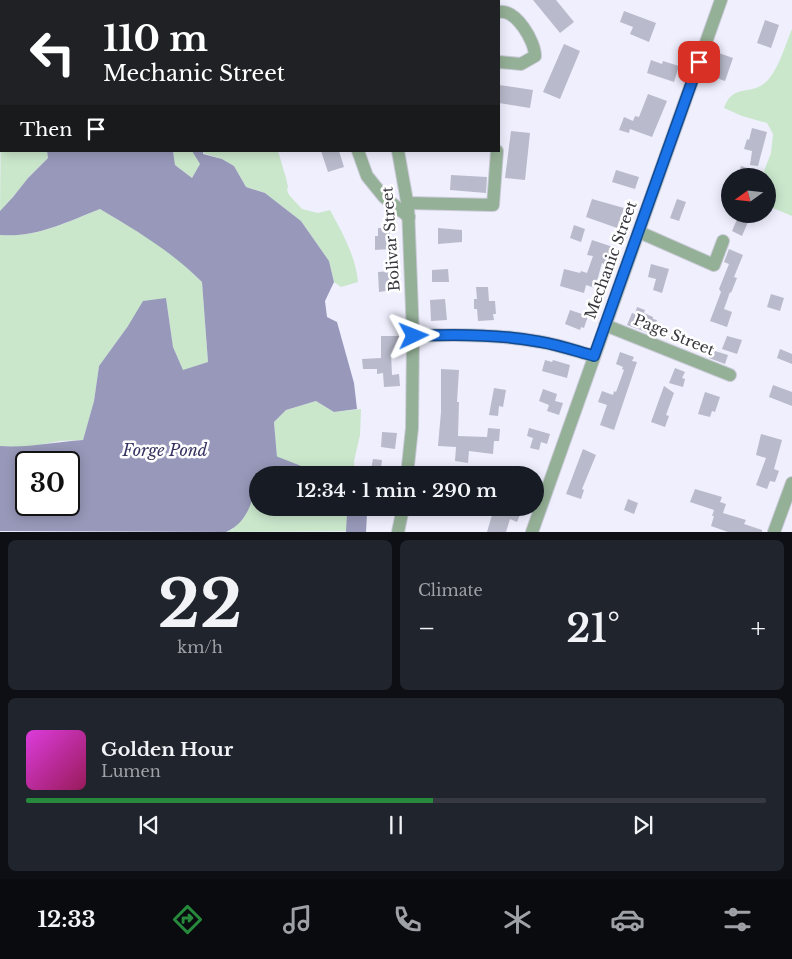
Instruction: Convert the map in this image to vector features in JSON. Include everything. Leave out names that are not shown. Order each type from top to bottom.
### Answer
[{"type":"street","name":"Mechanic Street","points":[[532,532],[721,0]]},
{"type":"street","points":[[500,12],[514,16],[529,36],[535,49],[535,56],[521,64],[500,62]]},
{"type":"street","points":[[358,152],[367,176],[384,197],[409,217]]},
{"type":"street","name":"Bolivar Street","points":[[398,152],[408,203],[414,336],[412,428],[408,466]]},
{"type":"street","points":[[408,203],[493,205],[497,152]]},
{"type":"street","points":[[639,232],[714,265],[724,241]]},
{"type":"street","name":"Page Street","points":[[605,325],[730,375]]},
{"type":"street","points":[[414,336],[466,335],[508,337],[543,342],[594,356]]},
{"type":"street","points":[[774,532],[792,483]]},
{"type":"street","points":[[398,532],[401,516]]},
{"type":"green space","points":[[792,29],[792,216],[776,209],[776,168],[765,168],[771,153],[773,134],[767,123],[742,116],[724,108],[731,96],[741,91],[757,88],[767,81],[776,68]]},
{"type":"green space","points":[[1,152],[47,152],[48,158],[0,211]]},
{"type":"green space","points":[[173,152],[193,152],[201,164],[192,178],[175,165]]},
{"type":"green space","points":[[278,152],[289,195],[302,209],[318,213],[330,210],[351,254],[358,282],[341,287],[334,282],[329,261],[301,221],[265,193],[246,187],[234,166],[222,159],[203,153]]},
{"type":"green space","points":[[100,209],[152,240],[180,261],[202,282],[208,362],[183,371],[173,347],[166,298],[128,326],[99,366],[94,401],[83,440],[60,441],[21,448],[0,446],[0,235],[39,232]]},
{"type":"green space","points":[[316,401],[334,412],[361,409],[360,435],[354,466],[265,466],[277,457],[274,422],[286,410]]},
{"type":"green space","points":[[249,504],[249,516],[361,516],[362,522],[360,531],[226,532],[233,529]]},
{"type":"water","name":"Forge Pond","points":[[47,152],[173,152],[175,165],[192,178],[200,164],[193,152],[203,152],[203,154],[222,159],[234,166],[246,187],[265,193],[301,221],[329,261],[334,282],[325,301],[327,317],[337,322],[354,383],[357,409],[334,412],[316,401],[286,410],[274,422],[277,457],[265,466],[249,466],[249,508],[241,521],[226,532],[0,531],[0,446],[31,446],[83,440],[94,401],[99,366],[128,326],[143,301],[166,298],[173,347],[183,370],[208,362],[202,282],[190,271],[153,242],[100,209],[38,232],[0,235],[0,211],[28,178],[48,158]]},
{"type":"building","points":[[533,0],[556,0],[574,22],[560,33]]},
{"type":"building","points":[[624,11],[656,23],[649,42],[630,34],[633,27],[620,22]]},
{"type":"building","points":[[765,20],[779,25],[771,48],[757,43]]},
{"type":"building","points":[[564,44],[580,51],[560,99],[543,92]]},
{"type":"building","points":[[716,52],[733,58],[725,81],[708,75]]},
{"type":"building","points":[[651,60],[662,64],[663,61],[679,66],[674,82],[647,73]]},
{"type":"building","points":[[500,85],[533,90],[530,108],[500,103]]},
{"type":"building","points":[[648,94],[667,101],[652,137],[630,129],[629,133],[619,130],[624,117],[633,121],[635,116],[639,117]]},
{"type":"building","points":[[752,128],[767,132],[758,166],[750,165],[752,151],[744,149]]},
{"type":"building","points":[[511,131],[530,133],[525,180],[505,178]]},
{"type":"building","points":[[321,152],[339,152],[344,167],[328,172]]},
{"type":"building","points":[[616,170],[639,177],[635,189],[612,182]]},
{"type":"building","points":[[451,175],[487,177],[486,193],[450,190]]},
{"type":"building","points":[[592,199],[624,208],[617,228],[586,217]]},
{"type":"building","points":[[677,199],[686,202],[679,221],[670,218]]},
{"type":"building","points":[[735,223],[748,223],[742,236],[732,231]]},
{"type":"building","points":[[574,225],[585,229],[581,242],[570,238]]},
{"type":"building","points":[[378,228],[390,228],[391,249],[375,250],[375,236],[378,236]]},
{"type":"building","points":[[438,228],[462,230],[462,242],[438,244]]},
{"type":"building","points":[[592,240],[613,247],[606,265],[602,263],[595,288],[586,285],[584,293],[560,286],[564,269],[587,273],[593,256],[587,255]]},
{"type":"building","points":[[729,249],[743,255],[734,277],[737,278],[724,309],[732,312],[727,327],[710,321],[721,292],[719,289],[729,264],[724,262]]},
{"type":"building","points":[[651,264],[669,269],[662,293],[653,290],[656,279],[648,277]]},
{"type":"building","points":[[448,269],[449,282],[432,282],[432,270]]},
{"type":"building","points":[[391,271],[393,290],[379,292],[378,272]]},
{"type":"building","points":[[476,287],[488,287],[489,301],[495,301],[496,314],[493,314],[494,320],[478,321],[477,309],[474,309],[474,299],[477,299]]},
{"type":"building","points":[[771,294],[784,298],[780,311],[767,307]]},
{"type":"building","points":[[445,299],[447,320],[431,321],[430,300]]},
{"type":"building","points":[[637,307],[645,310],[644,313],[657,320],[651,334],[627,325],[632,313],[635,314]]},
{"type":"building","points":[[570,310],[588,316],[584,328],[581,327],[580,330],[565,324]]},
{"type":"building","points":[[381,336],[402,336],[402,350],[394,350],[394,354],[391,354],[392,375],[399,374],[400,386],[384,387],[383,373],[377,374],[377,369],[363,369],[362,359],[381,358]]},
{"type":"building","points":[[727,336],[742,340],[737,354],[722,349]]},
{"type":"building","points":[[780,349],[792,354],[792,364],[777,358]]},
{"type":"building","points":[[715,351],[728,355],[725,364],[709,358],[710,353],[714,354]]},
{"type":"building","points":[[620,352],[634,357],[632,361],[637,362],[614,430],[600,425],[607,405],[598,402],[602,391],[613,395],[614,391],[616,392],[624,370],[622,369],[623,367],[616,364]]},
{"type":"building","points":[[545,360],[552,362],[553,360],[570,365],[567,378],[542,371]]},
{"type":"building","points":[[675,368],[685,372],[682,378],[685,379],[683,387],[669,383]]},
{"type":"building","points":[[441,369],[459,370],[457,402],[459,402],[458,436],[487,437],[488,428],[500,429],[499,441],[494,441],[493,454],[469,451],[468,463],[455,461],[456,447],[438,446],[441,412]]},
{"type":"building","points":[[773,385],[792,392],[792,406],[769,397]]},
{"type":"building","points":[[664,386],[674,393],[666,415],[669,416],[665,427],[651,422]]},
{"type":"building","points":[[494,388],[506,390],[503,407],[499,406],[498,416],[489,415]]},
{"type":"building","points":[[543,389],[557,394],[555,401],[563,403],[559,415],[547,411],[549,405],[539,401]]},
{"type":"building","points":[[705,392],[720,397],[715,412],[712,411],[710,417],[698,414]]},
{"type":"building","points":[[529,428],[550,434],[547,444],[541,442],[539,450],[530,448],[533,438],[527,436]]},
{"type":"building","points":[[382,432],[397,433],[395,449],[381,447]]},
{"type":"building","points":[[761,434],[782,440],[774,469],[779,471],[775,482],[770,481],[767,489],[756,485],[766,458],[756,455]]},
{"type":"building","points":[[583,449],[596,455],[582,489],[584,490],[581,499],[566,494]]},
{"type":"building","points":[[373,459],[382,460],[381,466],[372,466]]},
{"type":"building","points":[[695,489],[722,497],[720,502],[726,504],[723,513],[746,520],[744,524],[762,530],[762,532],[728,532],[711,526],[714,510],[690,502]]},
{"type":"building","points":[[628,499],[638,503],[634,514],[624,510]]},
{"type":"building","points":[[492,516],[520,516],[517,522],[510,519],[506,532],[487,532]]},
{"type":"waterway","points":[[243,454],[274,466]]},
{"type":"waterway","points":[[356,532],[357,516]]},
{"type":"route","points":[[414,336],[466,335],[508,337],[543,342],[594,356],[699,62]]}]
